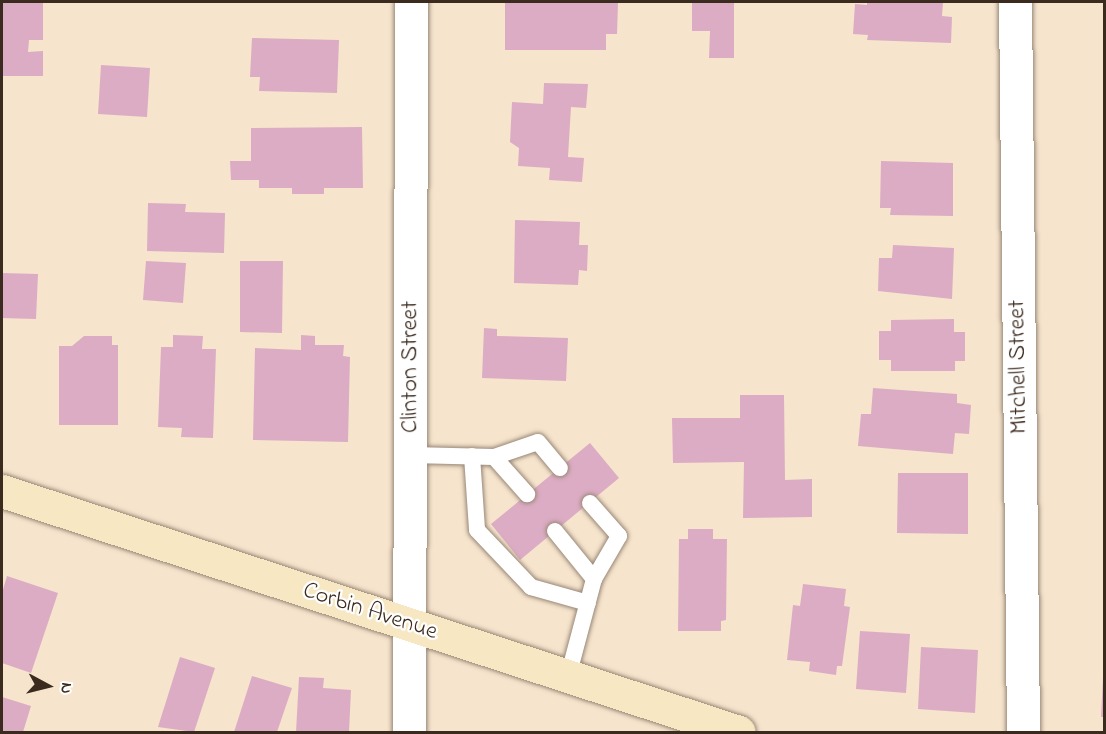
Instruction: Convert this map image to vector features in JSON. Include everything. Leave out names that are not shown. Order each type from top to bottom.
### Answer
[{"type":"main road","name":"Corbin Avenue","points":[[2,491],[739,732]]},
{"type":"street","name":"Clinton Street","points":[[409,732],[411,2]]},
{"type":"street","name":"Mitchell Street","points":[[1015,2],[1023,732]]},
{"type":"lane","points":[[411,455],[494,457],[538,442],[560,468]]},
{"type":"lane","points":[[472,456],[477,530],[531,587],[588,603]]},
{"type":"lane","points":[[494,457],[527,494]]},
{"type":"lane","points":[[568,677],[594,579],[619,536],[590,503]]},
{"type":"lane","points":[[555,531],[594,579]]},
{"type":"building","points":[[2,2],[43,2],[43,40],[29,40],[28,52],[43,51],[43,76],[2,76]]},
{"type":"building","points":[[505,2],[618,3],[617,34],[606,34],[606,50],[505,50]]},
{"type":"building","points":[[692,2],[734,2],[734,58],[709,58],[710,31],[692,31]]},
{"type":"building","points":[[867,2],[943,2],[942,16],[952,17],[951,43],[867,40],[868,35],[853,34],[855,4],[867,5]]},
{"type":"building","points":[[252,38],[339,40],[337,93],[259,91],[260,77],[250,77]]},
{"type":"building","points":[[101,65],[150,68],[147,117],[98,114]]},
{"type":"building","points":[[544,83],[588,84],[586,108],[571,107],[568,157],[584,158],[582,182],[549,180],[550,168],[518,166],[519,148],[510,142],[512,102],[543,104]]},
{"type":"building","points":[[362,127],[363,188],[324,188],[324,194],[292,194],[292,188],[259,188],[259,180],[231,180],[230,161],[251,161],[251,128]]},
{"type":"building","points":[[881,161],[953,163],[953,216],[890,215],[891,208],[880,208]]},
{"type":"building","points":[[148,203],[186,204],[185,212],[225,213],[224,253],[147,251]]},
{"type":"building","points":[[515,220],[580,222],[579,245],[588,245],[587,271],[579,270],[578,285],[514,283]]},
{"type":"building","points":[[893,245],[954,248],[952,299],[878,291],[879,258],[892,258]]},
{"type":"building","points":[[146,261],[186,263],[183,303],[143,300]]},
{"type":"building","points":[[240,261],[283,261],[282,333],[240,332]]},
{"type":"building","points":[[2,273],[38,274],[36,319],[2,318]]},
{"type":"building","points":[[954,319],[954,332],[965,332],[965,361],[955,361],[955,371],[891,371],[891,360],[879,360],[879,331],[891,331],[891,320]]},
{"type":"building","points":[[484,328],[497,329],[497,336],[568,338],[566,381],[482,378]]},
{"type":"building","points":[[173,335],[203,336],[202,349],[216,349],[213,438],[181,437],[182,428],[158,427],[161,347],[173,347]]},
{"type":"building","points":[[301,335],[315,336],[315,345],[344,345],[343,356],[350,357],[348,442],[253,440],[255,348],[301,350]]},
{"type":"building","points":[[84,336],[112,336],[112,345],[118,345],[118,425],[59,425],[59,346],[72,346]]},
{"type":"building","points":[[873,388],[957,394],[957,403],[971,405],[969,434],[955,433],[953,454],[858,446],[861,414],[871,414]]},
{"type":"building","points":[[740,395],[784,395],[785,480],[812,479],[812,517],[743,518],[744,462],[673,463],[672,418],[740,418]]},
{"type":"building","points":[[590,443],[619,478],[520,560],[491,524]]},
{"type":"building","points":[[898,473],[968,473],[968,534],[897,533]]},
{"type":"building","points":[[688,529],[713,529],[713,539],[727,539],[726,620],[721,621],[721,631],[678,631],[679,539],[688,539]]},
{"type":"building","points":[[7,576],[58,593],[31,673],[2,663],[2,593]]},
{"type":"building","points":[[803,584],[846,589],[844,606],[850,607],[842,666],[837,666],[836,675],[809,671],[810,662],[787,660],[793,605],[800,606]]},
{"type":"building","points":[[860,631],[910,634],[906,693],[856,689]]},
{"type":"building","points":[[921,647],[978,650],[975,713],[918,709]]},
{"type":"building","points":[[180,657],[215,668],[194,732],[158,727]]},
{"type":"building","points":[[252,676],[292,688],[277,732],[234,732]]},
{"type":"building","points":[[299,677],[324,678],[323,688],[351,690],[349,732],[296,732]]},
{"type":"building","points":[[1103,678],[1104,717],[1101,717]]},
{"type":"building","points":[[2,697],[31,706],[23,732],[2,732]]}]
